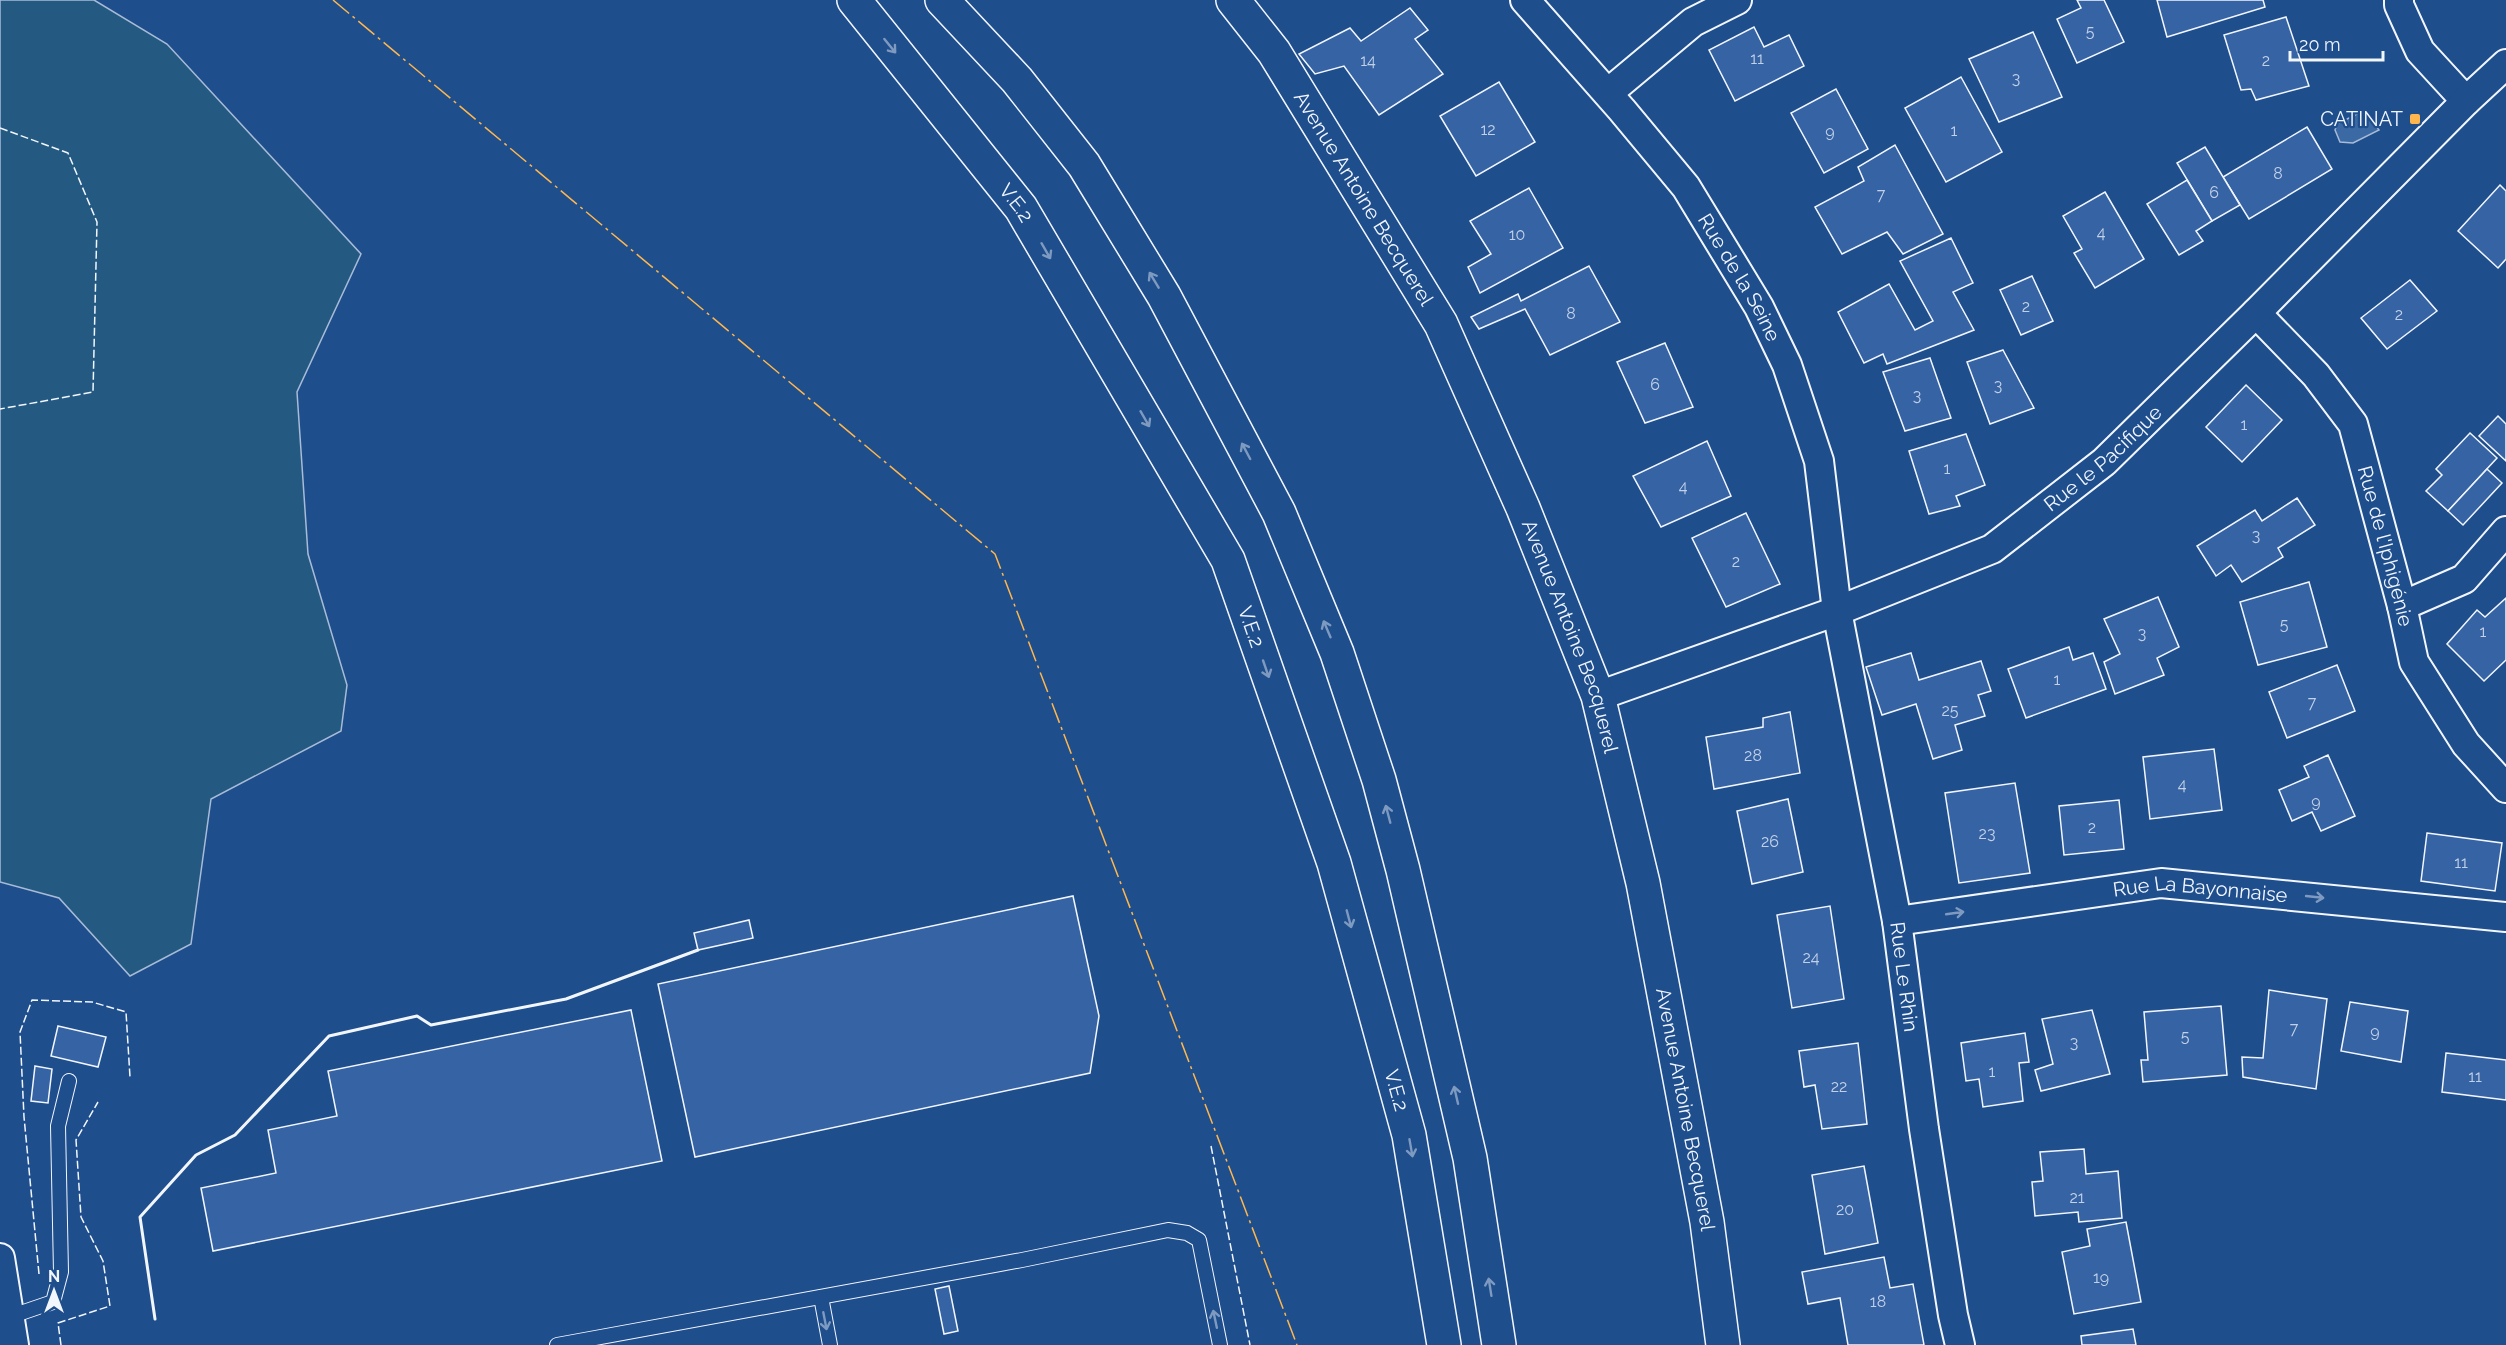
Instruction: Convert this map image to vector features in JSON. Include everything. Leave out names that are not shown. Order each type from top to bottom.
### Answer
[{"type":"main road","name":"V.E.2","points":[[854,0],[1021,208],[1228,560],[1334,863],[1400,1101],[1409,1136],[1444,1345]]},
{"type":"main road","points":[[942,0],[1017,80],[1090,175],[1164,296],[1273,502],[1324,620],[1379,780],[1403,870],[1470,1158],[1499,1345]]},
{"type":"main road","name":"Avenue Antoine Becquerel","points":[[1233,0],[1274,52],[1441,324],[1523,508],[1598,696],[1643,883],[1707,1222],[1723,1345]]},
{"type":"street","name":"Rue de la Seine","points":[[1526,0],[1608,93],[1686,187],[1751,292],[1787,365],[1819,461],[1837,611]]},
{"type":"street","points":[[1608,93],[1693,22],[1737,0]]},
{"type":"street","points":[[2399,0],[2399,5],[2420,51],[2466,101]]},
{"type":"street","name":"Rue le Pacifique","points":[[1598,696],[1837,611],[1992,549],[2104,462],[2256,313],[2466,101],[2506,64]]},
{"type":"street","name":"Rue de l'Iphigénie","points":[[2256,313],[2316,375],[2354,424],[2402,606],[2414,662],[2466,744],[2506,788]]},
{"type":"street","points":[[2402,606],[2464,579],[2506,531]]},
{"type":"street","name":"Rue Le Rhin","points":[[1837,611],[1897,921],[1926,1141],[1960,1345]]},
{"type":"street","name":"Rue La Bayonnaise","points":[[1897,921],[2161,883],[2506,917]]},
{"type":"street","points":[[0,1258],[14,1345]]},
{"type":"lane","points":[[9,1317],[53,1302],[62,1272],[58,1126],[69,1081]]},
{"type":"lane","points":[[557,1345],[1022,1260],[1168,1230],[1187,1233],[1199,1240],[1220,1345]]},
{"type":"lane","points":[[820,1297],[830,1345]]},
{"type":"shaded area","points":[[0,0],[94,0],[167,44],[361,254],[297,392],[308,554],[347,685],[341,731],[211,799],[191,944],[130,976],[59,898],[0,882]]},
{"type":"shaded area","points":[[2365,110],[2379,130],[2353,143],[2340,142],[2335,130],[2337,124]]},
{"type":"building","points":[[2077,0],[2104,0],[2124,42],[2077,63],[2057,19],[2081,8]]},
{"type":"building","points":[[2157,0],[2263,0],[2265,7],[2167,37]]},
{"type":"building","points":[[1410,8],[1428,30],[1415,39],[1443,74],[1379,115],[1344,66],[1315,74],[1299,54],[1350,28],[1361,41]]},
{"type":"building","points":[[2286,17],[2309,86],[2256,100],[2251,89],[2241,90],[2224,35]]},
{"type":"building","points":[[1754,27],[1764,47],[1789,35],[1804,66],[1735,101],[1709,50]]},
{"type":"building","points":[[2033,32],[2062,97],[1999,122],[1969,59]]},
{"type":"building","points":[[1961,77],[2002,152],[1946,182],[1905,108]]},
{"type":"building","points":[[1499,82],[1535,142],[1476,176],[1440,116]]},
{"type":"building","points":[[1836,89],[1868,149],[1824,173],[1791,113]]},
{"type":"building","points":[[2307,127],[2332,169],[2249,219],[2223,177]]},
{"type":"building","points":[[1895,145],[1943,234],[1903,254],[1887,232],[1842,254],[1815,207],[1864,181],[1858,167]]},
{"type":"building","points":[[2205,147],[2240,205],[2212,221],[2177,163]]},
{"type":"building","points":[[2187,180],[2212,221],[2196,231],[2203,241],[2179,255],[2147,204]]},
{"type":"building","points":[[2500,185],[2506,191],[2506,259],[2498,268],[2458,231]]},
{"type":"building","points":[[1529,188],[1563,248],[1480,293],[1468,267],[1491,254],[1470,221]]},
{"type":"building","points":[[2105,192],[2144,259],[2095,288],[2074,253],[2082,249],[2063,216]]},
{"type":"building","points":[[1951,238],[1973,283],[1953,292],[1974,330],[1887,364],[1883,354],[1864,363],[1838,312],[1889,284],[1915,330],[1933,321],[1900,261]]},
{"type":"building","points":[[1589,266],[1620,322],[1550,355],[1525,309],[1479,329],[1471,317],[1518,294],[1521,301]]},
{"type":"building","points":[[2032,276],[2053,321],[2021,335],[2000,290]]},
{"type":"building","points":[[2410,280],[2437,311],[2387,349],[2361,318]]},
{"type":"building","points":[[1665,343],[1693,407],[1645,423],[1617,362]]},
{"type":"building","points":[[2003,350],[2034,408],[1990,424],[1967,362]]},
{"type":"building","points":[[1930,358],[1951,418],[1905,431],[1883,372]]},
{"type":"building","points":[[2246,385],[2282,420],[2242,462],[2206,427]]},
{"type":"building","points":[[2498,416],[2506,424],[2506,461],[2479,436]]},
{"type":"building","points":[[2470,433],[2497,458],[2448,511],[2426,491],[2442,475],[2436,469]]},
{"type":"building","points":[[1966,434],[1985,485],[1956,496],[1960,506],[1929,514],[1909,451]]},
{"type":"building","points":[[1707,441],[1731,496],[1661,527],[1633,476]]},
{"type":"building","points":[[2487,469],[2502,483],[2463,525],[2448,511]]},
{"type":"building","points":[[2297,498],[2315,525],[2278,548],[2283,557],[2242,582],[2231,565],[2216,576],[2197,546],[2255,510],[2262,521]]},
{"type":"building","points":[[1746,513],[1780,584],[1726,607],[1692,538]]},
{"type":"building","points":[[2309,582],[2327,647],[2258,665],[2240,602]]},
{"type":"building","points":[[2158,597],[2179,647],[2157,658],[2164,675],[2115,694],[2104,662],[2120,654],[2104,619]]},
{"type":"building","points":[[2506,598],[2506,660],[2484,681],[2447,644],[2477,610],[2485,617]]},
{"type":"building","points":[[2069,647],[2073,660],[2093,653],[2106,689],[2026,718],[2008,669]]},
{"type":"building","points":[[1911,653],[1919,680],[1981,661],[1991,691],[1978,695],[1985,716],[1955,725],[1962,750],[1933,759],[1916,704],[1882,715],[1866,667]]},
{"type":"building","points":[[2337,665],[2355,711],[2287,738],[2269,692]]},
{"type":"building","points":[[1790,712],[1800,773],[1714,789],[1706,737],[1763,727],[1763,718]]},
{"type":"building","points":[[2214,749],[2222,810],[2150,819],[2143,757]]},
{"type":"building","points":[[2328,755],[2355,816],[2321,831],[2312,812],[2292,821],[2279,790],[2309,777],[2304,766]]},
{"type":"building","points":[[2015,783],[2030,873],[1959,883],[1945,793]]},
{"type":"building","points":[[1788,799],[1803,872],[1752,884],[1737,811]]},
{"type":"building","points":[[2119,800],[2124,849],[2064,855],[2059,806]]},
{"type":"building","points":[[2427,833],[2502,843],[2495,891],[2421,881]]},
{"type":"building","points":[[1073,896],[1099,1016],[1090,1073],[695,1157],[658,984]]},
{"type":"building","points":[[1830,906],[1844,999],[1792,1008],[1777,915]]},
{"type":"building","points":[[749,920],[753,938],[698,950],[694,933]]},
{"type":"building","points":[[2269,990],[2327,999],[2316,1089],[2243,1077],[2242,1057],[2263,1058]]},
{"type":"building","points":[[2350,1002],[2408,1011],[2401,1062],[2341,1051]]},
{"type":"building","points":[[2221,1006],[2227,1075],[2143,1082],[2141,1060],[2148,1060],[2144,1012]]},
{"type":"building","points":[[631,1010],[662,1161],[213,1251],[201,1188],[276,1173],[268,1130],[337,1116],[328,1071]]},
{"type":"building","points":[[2092,1010],[2110,1074],[2041,1091],[2035,1070],[2053,1064],[2042,1019]]},
{"type":"building","points":[[58,1026],[106,1037],[98,1067],[51,1056]]},
{"type":"building","points":[[2025,1033],[2029,1062],[2019,1063],[2023,1101],[1983,1107],[1979,1079],[1966,1081],[1961,1043]]},
{"type":"building","points":[[1858,1043],[1867,1124],[1822,1129],[1815,1085],[1804,1087],[1799,1051]]},
{"type":"building","points":[[2446,1053],[2506,1060],[2506,1100],[2442,1092]]},
{"type":"building","points":[[35,1066],[52,1069],[48,1103],[31,1101]]},
{"type":"building","points":[[2084,1149],[2086,1174],[2118,1171],[2122,1218],[2079,1222],[2078,1212],[2035,1216],[2032,1182],[2043,1181],[2040,1152]]},
{"type":"building","points":[[1864,1166],[1878,1243],[1825,1254],[1812,1175]]},
{"type":"building","points":[[2126,1222],[2141,1302],[2074,1314],[2062,1252],[2090,1246],[2087,1229]]},
{"type":"building","points":[[1884,1257],[1890,1288],[1913,1284],[1924,1345],[1848,1345],[1840,1298],[1808,1304],[1802,1272]]},
{"type":"building","points":[[949,1286],[958,1331],[944,1334],[935,1289]]},
{"type":"building","points":[[2133,1329],[2136,1345],[2082,1345],[2081,1336]]},
{"type":"fence","points":[[0,128],[68,153],[97,222],[93,392],[0,409]]},
{"type":"fence","points":[[39,1274],[24,1117],[20,1032],[32,1000],[92,1002],[126,1012],[130,1077]]},
{"type":"fence","points":[[61,1345],[58,1323],[110,1306],[103,1261],[81,1217],[76,1140],[98,1102]]},
{"type":"fence","points":[[1211,1146],[1250,1345]]},
{"type":"wall","points":[[155,1319],[140,1217],[196,1155],[235,1135],[329,1036],[417,1016],[431,1025],[566,999],[698,950]]},
{"type":"power","points":[[333,0],[995,554],[1297,1345]]},
{"type":"place","name":"CATINAT","points":[[2415,119]]}]
